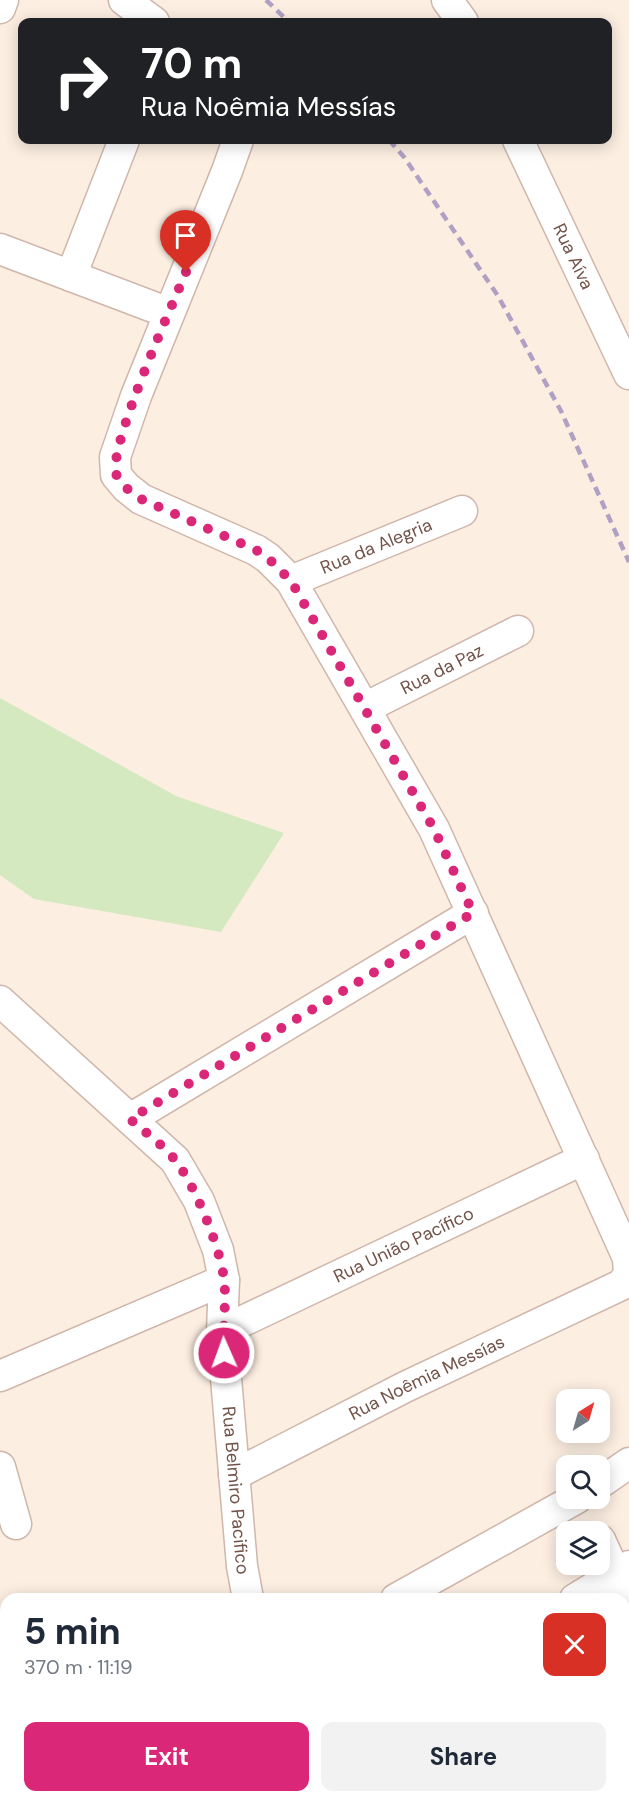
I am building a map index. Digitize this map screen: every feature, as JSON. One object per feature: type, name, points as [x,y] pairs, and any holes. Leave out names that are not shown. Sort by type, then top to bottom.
[{"type":"street","points":[[0,8],[3,0]]},
{"type":"street","points":[[124,0],[149,18]]},
{"type":"street","points":[[71,276],[122,144]]},
{"type":"street","points":[[236,144],[136,396],[115,457],[116,475],[141,499],[256,550],[268,558],[291,581],[434,829],[584,1159]]},
{"type":"street","name":"Rua Aíva","points":[[520,144],[629,374]]},
{"type":"street","points":[[0,249],[170,313]]},
{"type":"street","name":"Rua da Alegria","points":[[291,581],[462,511]]},
{"type":"street","name":"Rua da Paz","points":[[365,708],[518,632]]},
{"type":"street","points":[[130,1119],[473,913]]},
{"type":"street","name":"Rua Belmiro Pacifico","points":[[0,1001],[175,1160],[199,1202],[218,1250],[224,1280],[222,1331],[242,1566],[247,1593]]},
{"type":"street","name":"Rua Noêmia Messías","points":[[234,1475],[405,1387],[621,1285],[629,1275],[628,1258],[584,1159]]},
{"type":"street","name":"Rua União Pacífico","points":[[222,1331],[584,1159]]},
{"type":"street","points":[[0,1376],[224,1280]]},
{"type":"street","points":[[610,1476],[629,1463]]},
{"type":"street","points":[[0,1467],[16,1524]]},
{"type":"street","points":[[407,1593],[558,1509]]},
{"type":"street","points":[[610,1554],[622,1571],[627,1593]]},
{"type":"street","points":[[585,1593],[622,1571]]},
{"type":"green space","points":[[0,698],[176,796],[284,833],[221,932],[34,899],[0,875]]},
{"type":"railway","points":[[266,0],[285,18]]},
{"type":"railway","points":[[393,144],[404,157],[498,296],[561,411],[629,562]]},
{"type":"route","points":[[186,272],[136,396],[115,457],[116,475],[141,499],[256,550],[268,558],[291,581],[434,829],[473,913],[130,1119],[175,1160],[199,1202],[218,1250],[224,1280],[222,1331],[224,1353]]}]
